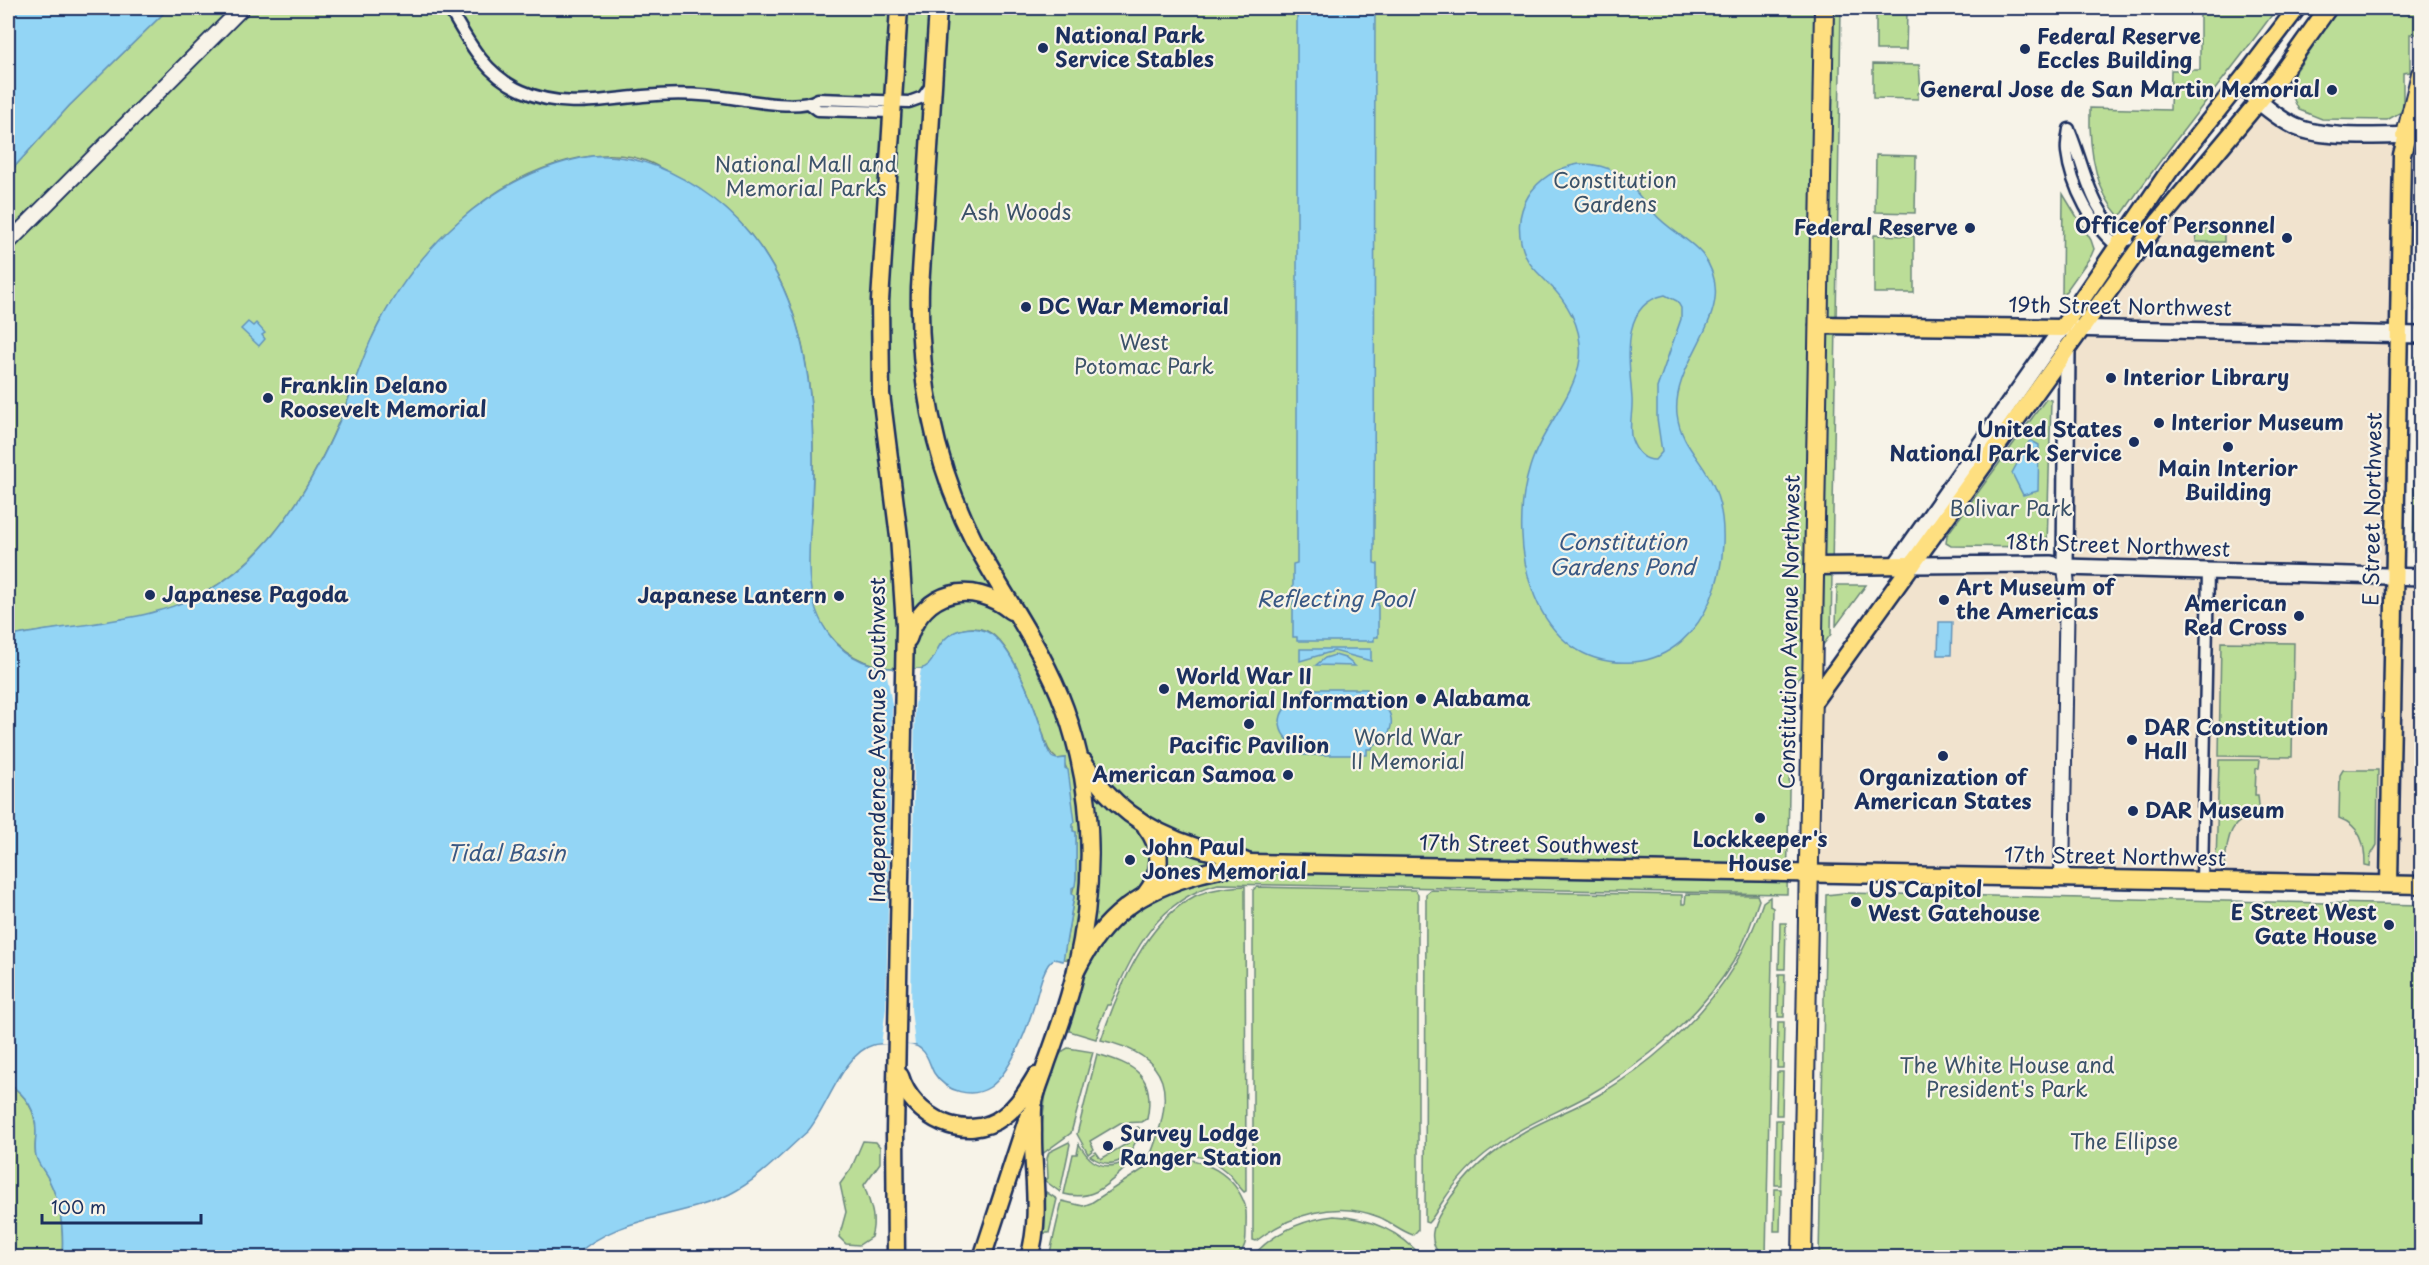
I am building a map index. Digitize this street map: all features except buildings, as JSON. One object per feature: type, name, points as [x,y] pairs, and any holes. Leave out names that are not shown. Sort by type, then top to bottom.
[{"type":"highway","name":"Constitution Avenue Northwest","points":[[1802,1257],[1824,8]]},
{"type":"highway","points":[[2414,135],[2421,74]]},
{"type":"main road","name":"Independence Avenue Southwest","points":[[896,1257],[905,648],[901,562],[883,418],[879,354],[880,301],[899,8]]},
{"type":"main road","points":[[938,8],[920,288],[920,343],[926,399],[940,457],[963,518],[1057,689],[1076,746],[1087,801],[1090,861],[1085,919],[1076,971],[982,1257]]},
{"type":"main road","points":[[1895,566],[2186,148],[2297,8]]},
{"type":"main road","points":[[1811,705],[2137,254],[2190,183],[2259,101],[2328,8]]},
{"type":"main road","points":[[2239,84],[2289,124],[2314,132],[2414,135]]},
{"type":"main road","name":"E Street Northwest","points":[[2389,884],[2402,155],[2414,135]]},
{"type":"main road","name":"19th Street Northwest","points":[[1818,325],[2421,335]]},
{"type":"main road","points":[[2065,567],[2067,350]]},
{"type":"main road","name":"18th Street Northwest","points":[[1814,566],[2026,564],[2421,577]]},
{"type":"main road","points":[[905,648],[919,616],[930,605],[947,596],[963,593],[986,596],[999,602],[1018,618]]},
{"type":"main road","name":"17th Street Southwest","points":[[1076,746],[1106,792],[1143,823],[1180,842],[1249,863]]},
{"type":"main road","points":[[1143,823],[1156,842],[1160,856],[1160,865],[1155,880],[1144,896]]},
{"type":"main road","name":"17th Street Southwest","points":[[1076,971],[1088,947],[1101,929],[1120,912],[1144,896],[1200,874],[1249,863],[1808,873]]},
{"type":"main road","name":"17th Street Northwest","points":[[1808,873],[2421,885]]},
{"type":"main road","points":[[898,1069],[905,1090],[920,1110],[942,1122],[968,1127],[987,1124],[1003,1116],[1023,1096],[1050,1054]]},
{"type":"main road","points":[[1029,1257],[1035,1238],[1037,1218],[1033,1102]]},
{"type":"main road","points":[[887,1257],[895,1213]]},
{"type":"street","points":[[8,243],[242,8]]},
{"type":"street","points":[[449,8],[479,58],[502,81],[547,100],[564,103],[673,94],[717,96],[761,102],[810,104],[818,99],[893,106],[917,100],[928,92],[932,83]]},
{"type":"street","points":[[2120,242],[2098,207],[2085,179],[2069,129],[2067,150],[2080,194],[2101,231],[2137,254]]},
{"type":"street","points":[[2062,878],[2067,585],[2065,567]]},
{"type":"street","points":[[2202,881],[2208,571]]},
{"type":"shaded area","points":[[2259,101],[2290,124],[2407,135],[2393,576],[2421,577],[2421,885],[1808,873],[1811,705],[1912,565],[2065,566],[2067,350]]},
{"type":"green space","name":"West Potomac Park","points":[[169,8],[1841,8],[1831,634],[1791,689],[1787,894],[1218,884],[1197,891],[1179,902],[1163,915],[1150,931],[1128,966],[1110,1005],[1107,1005],[1096,1039],[1069,1031],[1087,960],[1063,959],[1076,878],[1076,832],[1073,831],[1065,758],[1057,759],[1049,750],[1021,676],[1005,648],[987,631],[968,628],[950,635],[941,644],[927,667],[914,670],[889,668],[865,662],[845,650],[828,634],[815,609],[808,580],[813,464],[812,424],[809,384],[802,345],[791,307],[775,271],[754,238],[726,209],[656,165],[628,156],[604,155],[579,158],[528,175],[478,205],[434,246],[398,293],[376,329],[333,434],[306,487],[272,536],[229,577],[204,593],[157,612],[133,618],[8,637],[8,174],[69,106]]},
{"type":"green space","points":[[2200,8],[2277,8],[2119,216],[2103,192],[2094,165],[2090,136],[2090,108],[2170,110],[2171,70],[2200,70]]},
{"type":"green space","points":[[2339,8],[2421,8],[2421,27],[2417,27],[2417,34],[2410,34],[2410,72],[2403,73],[2403,111],[2387,120],[2322,119],[2299,110],[2295,102],[2291,90],[2292,77]]},
{"type":"green space","points":[[1876,11],[1907,12],[1906,50],[1876,50]]},
{"type":"green space","points":[[1873,64],[1919,65],[1921,92],[1918,93],[1918,99],[1873,98]]},
{"type":"green space","points":[[1876,155],[1916,156],[1915,213],[1875,212]]},
{"type":"green space","points":[[2421,157],[2422,315],[2417,311]]},
{"type":"green space","points":[[2063,194],[2091,240],[2094,249],[2062,294]]},
{"type":"green space","points":[[2197,229],[2224,230],[2224,242],[2196,242]]},
{"type":"green space","points":[[1874,235],[1914,236],[1914,293],[1874,293]]},
{"type":"green space","points":[[2421,354],[2422,555],[2416,555],[2413,552],[2416,357]]},
{"type":"green space","name":"Bolivar Park","points":[[2046,399],[2051,400],[2047,547],[1951,546],[1946,543],[1947,535]]},
{"type":"green space","points":[[1837,585],[1866,585],[1836,626]]},
{"type":"green space","points":[[2221,642],[2294,643],[2292,757],[2219,756]]},
{"type":"green space","points":[[2219,760],[2260,760],[2259,768],[2256,769],[2255,795],[2258,795],[2260,815],[2236,824],[2229,837],[2225,863],[2216,863]]},
{"type":"green space","points":[[2343,770],[2378,770],[2377,845],[2371,855],[2370,866],[2365,865],[2363,843],[2357,831],[2339,818],[2340,775]]},
{"type":"green space","points":[[1245,886],[1246,1191],[1244,1192],[1228,1173],[1201,1157],[1181,1154],[1151,1159],[1163,1114],[1162,1081],[1155,1068],[1143,1056],[1125,1047],[1101,1040],[1125,979],[1148,939],[1162,922],[1178,907],[1195,896],[1219,889]]},
{"type":"green space","points":[[1256,887],[1415,890],[1418,894],[1418,1230],[1413,1235],[1379,1217],[1363,1212],[1330,1210],[1299,1217],[1284,1223],[1256,1241],[1253,1240],[1253,890]]},
{"type":"green space","points":[[1431,890],[1682,895],[1682,904],[1685,904],[1686,894],[1757,895],[1759,900],[1746,938],[1735,959],[1721,980],[1689,1018],[1651,1053],[1610,1082],[1577,1102],[1516,1133],[1486,1153],[1472,1165],[1448,1193],[1428,1223],[1425,1222],[1426,894]]},
{"type":"green space","name":"The White House and President's Park","points":[[1844,893],[2421,905],[2421,1257],[1819,1257],[1826,895]]},
{"type":"green space","points":[[1770,897],[1770,906],[1773,908],[1766,1257],[1442,1257],[1434,1245],[1434,1227],[1451,1197],[1470,1174],[1516,1136],[1602,1093],[1636,1070],[1668,1044],[1699,1013],[1726,979],[1747,943],[1763,902]]},
{"type":"green space","points":[[1780,923],[1786,923],[1785,969],[1779,969]]},
{"type":"green space","points":[[1779,974],[1785,974],[1784,1017],[1778,1017]]},
{"type":"green space","points":[[1778,1022],[1784,1022],[1783,1068],[1777,1068]]},
{"type":"green space","points":[[1068,1048],[1093,1052],[1071,1133],[1042,1154],[1043,1113],[1049,1079],[1060,1054]]},
{"type":"green space","points":[[1097,1054],[1122,1063],[1140,1074],[1148,1092],[1149,1104],[1147,1119],[1142,1122],[1120,1123],[1090,1141],[1094,1149],[1088,1154],[1077,1134]]},
{"type":"green space","points":[[1777,1072],[1783,1072],[1782,1115],[1776,1115]]},
{"type":"green space","points":[[8,1083],[25,1098],[32,1110],[36,1124],[37,1159],[49,1180],[59,1208],[63,1237],[62,1257],[8,1257]]},
{"type":"green space","points":[[1776,1120],[1782,1120],[1781,1185],[1775,1185]]},
{"type":"green space","points":[[1138,1127],[1141,1130],[1133,1147],[1122,1159],[1108,1163],[1090,1156],[1096,1152],[1101,1159],[1128,1143],[1124,1136]]},
{"type":"green space","points":[[863,1141],[876,1142],[880,1147],[880,1163],[864,1185],[872,1211],[873,1230],[871,1237],[859,1245],[846,1244],[839,1237],[846,1212],[840,1184],[851,1169]]},
{"type":"green space","points":[[1069,1142],[1060,1192],[1044,1180],[1048,1178],[1047,1158],[1049,1152]]},
{"type":"green space","points":[[1079,1144],[1085,1154],[1098,1164],[1109,1166],[1131,1163],[1108,1184],[1093,1193],[1075,1196],[1064,1194],[1073,1154],[1077,1154]]},
{"type":"green space","points":[[1172,1158],[1195,1161],[1216,1170],[1234,1185],[1240,1194],[1246,1211],[1246,1238],[1244,1248],[1236,1257],[1049,1257],[1062,1201],[1083,1206],[1091,1203],[1148,1166]]},
{"type":"green space","points":[[1775,1189],[1781,1189],[1780,1231],[1774,1231]]},
{"type":"green space","points":[[1046,1192],[1057,1199],[1049,1233],[1043,1233]]},
{"type":"green space","points":[[1334,1216],[1359,1219],[1382,1227],[1403,1239],[1422,1257],[1252,1257],[1269,1241],[1299,1224]]},
{"type":"water","points":[[8,8],[169,8],[69,106],[8,174]]},
{"type":"water","name":"Reflecting Pool","points":[[1297,8],[1375,8],[1374,563],[1378,564],[1378,637],[1374,637],[1374,641],[1297,641],[1297,637],[1293,637],[1293,564],[1297,563]]},
{"type":"water","name":"Tidal Basin","points":[[592,156],[625,158],[657,166],[686,180],[714,199],[745,228],[769,261],[787,297],[800,336],[808,377],[812,418],[813,460],[809,554],[811,589],[821,622],[831,637],[846,652],[864,662],[895,669],[917,669],[926,667],[930,663],[940,645],[952,634],[967,628],[975,628],[997,639],[1011,657],[1028,693],[1048,751],[1054,758],[1065,758],[1065,768],[1068,770],[1075,822],[1073,831],[1076,832],[1076,878],[1075,886],[1072,888],[1074,896],[1063,961],[1054,959],[1046,968],[1016,1053],[1004,1073],[990,1087],[975,1093],[960,1092],[939,1080],[926,1055],[917,1047],[909,1044],[873,1045],[862,1050],[844,1070],[808,1131],[751,1181],[730,1194],[710,1202],[628,1225],[609,1233],[591,1243],[574,1257],[62,1257],[59,1208],[49,1180],[37,1159],[36,1124],[32,1110],[25,1098],[8,1083],[8,637],[148,614],[175,606],[201,595],[245,564],[281,525],[311,480],[335,432],[371,340],[388,307],[433,246],[460,220],[489,198],[521,179],[556,165]]},
{"type":"water","name":"Constitution Gardens Pond","points":[[1579,164],[1594,165],[1615,172],[1631,185],[1660,219],[1697,248],[1713,275],[1715,295],[1711,314],[1684,373],[1678,393],[1677,414],[1679,426],[1688,446],[1712,481],[1716,492],[1722,517],[1723,544],[1719,571],[1711,598],[1698,622],[1681,642],[1659,656],[1633,662],[1599,659],[1571,646],[1550,624],[1535,596],[1525,564],[1522,531],[1523,498],[1530,467],[1535,453],[1572,386],[1580,359],[1580,347],[1576,326],[1567,306],[1532,267],[1526,257],[1521,240],[1520,224],[1522,210],[1528,196],[1549,175]],"holes":[[[1665,295],[1677,301],[1681,308],[1681,319],[1657,388],[1657,418],[1662,452],[1655,460],[1651,460],[1638,451],[1631,435],[1630,338],[1633,323],[1640,310],[1650,301]]]},
{"type":"water","points":[[248,322],[253,326],[256,323],[265,333],[262,335],[265,339],[259,346],[241,329]]},
{"type":"water","points":[[2030,440],[2039,445],[2038,491],[2023,495],[2012,473]]},
{"type":"water","points":[[1939,622],[1952,622],[1951,655],[1938,655]]},
{"type":"water","points":[[1300,649],[1371,649],[1371,661],[1334,651],[1300,661]]},
{"type":"water","points":[[1335,655],[1345,658],[1355,666],[1316,665],[1325,658]]},
{"type":"water","points":[[1304,689],[1367,689],[1368,696],[1373,696],[1373,700],[1387,709],[1390,715],[1390,730],[1387,736],[1373,745],[1372,749],[1367,749],[1367,755],[1303,755],[1303,749],[1298,749],[1298,745],[1284,736],[1280,722],[1284,709],[1298,700],[1298,696],[1303,696]]},
{"type":"pier","points":[[886,669],[921,669],[915,705],[911,1009],[915,1045],[881,1044],[886,1008],[892,705]]},
{"type":"place","name":"National Park Service Stables","points":[[1043,48]]},
{"type":"place","name":"Federal Reserve Eccles Building","points":[[2025,49]]},
{"type":"place","name":"General Jose de San Martin Memorial","points":[[2332,90]]},
{"type":"place","name":"Federal Reserve","points":[[1970,228]]},
{"type":"place","name":"Office of Personnel Management","points":[[2287,238]]},
{"type":"place","name":"DC War Memorial","points":[[1026,307]]},
{"type":"place","name":"Interior Library","points":[[2111,378]]},
{"type":"place","name":"Franklin Delano Roosevelt Memorial","points":[[268,398]]},
{"type":"place","name":"Interior Museum","points":[[2159,423]]},
{"type":"place","name":"United States National Park Service","points":[[2134,442]]},
{"type":"place","name":"Main Interior Building","points":[[2228,447]]},
{"type":"place","name":"Japanese Pagoda","points":[[150,595]]},
{"type":"place","name":"Japanese Lantern","points":[[839,596]]},
{"type":"place","name":"Art Museum of the Americas","points":[[1944,600]]},
{"type":"place","name":"American Red Cross","points":[[2299,616]]},
{"type":"place","name":"World War II Memorial Information","points":[[1164,689]]},
{"type":"place","name":"Alabama","points":[[1421,699]]},
{"type":"place","name":"Pacific Pavilion","points":[[1249,724]]},
{"type":"place","name":"DAR Constitution Hall","points":[[2132,740]]},
{"type":"place","name":"Organization of American States","points":[[1943,756]]},
{"type":"place","name":"American Samoa","points":[[1288,775]]},
{"type":"place","name":"DAR Museum","points":[[2133,811]]},
{"type":"place","name":"Lockkeeper's House","points":[[1760,818]]},
{"type":"place","name":"John Paul Jones Memorial","points":[[1130,860]]},
{"type":"place","name":"US Capitol West Gatehouse","points":[[1856,902]]},
{"type":"place","name":"E Street West Gate House","points":[[2389,925]]},
{"type":"place","name":"Survey Lodge Ranger Station","points":[[1108,1146]]},
{"type":"park label","name":"National Mall and Memorial Parks","points":[[806,177]]},
{"type":"park label","name":"Constitution Gardens","points":[[1615,193]]},
{"type":"park label","name":"Ash Woods","points":[[1016,213]]},
{"type":"park label","name":"World War II Memorial","points":[[1408,750]]},
{"type":"park label","name":"The Ellipse","points":[[2124,1142]]}]
